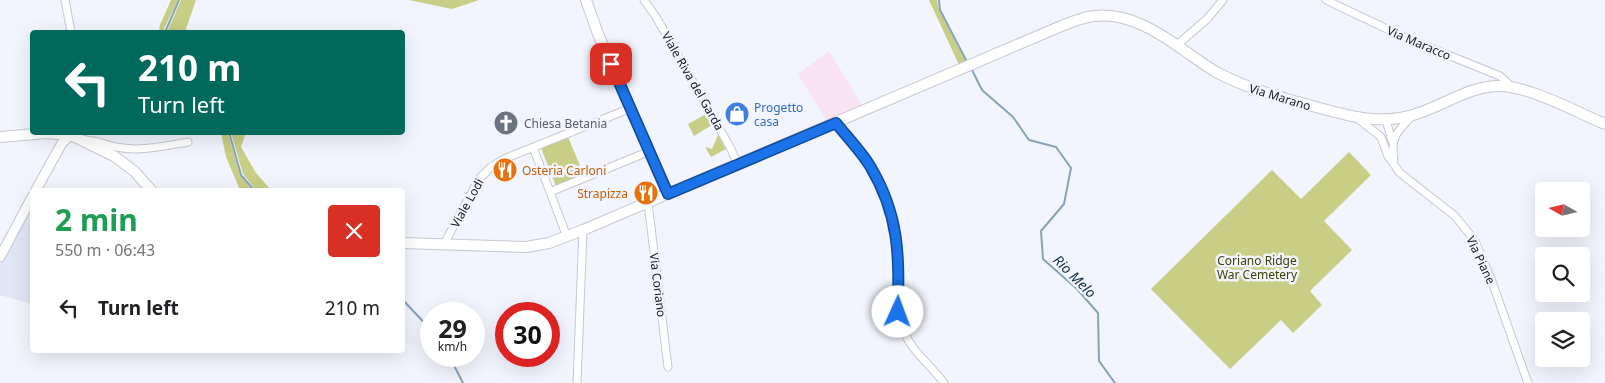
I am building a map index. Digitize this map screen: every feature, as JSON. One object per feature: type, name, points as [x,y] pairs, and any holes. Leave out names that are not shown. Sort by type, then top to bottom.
[{"type":"main road","points":[[586,0],[598,34],[668,194]]},
{"type":"main road","name":"Via Marano","points":[[405,243],[526,247],[550,242],[648,203],[1080,19],[1096,16],[1110,16],[1136,22],[1155,31],[1215,71],[1247,87],[1357,118],[1386,120],[1413,115],[1477,88],[1511,86],[1540,96],[1605,124]]},
{"type":"main road","points":[[0,137],[30,134]]},
{"type":"main road","points":[[75,136],[114,156],[134,171],[149,188]]},
{"type":"street","points":[[65,0],[71,30]]},
{"type":"street","name":"Viale Riva del Garda","points":[[644,0],[656,17],[688,73],[730,147],[738,165]]},
{"type":"street","points":[[1177,45],[1207,20],[1223,0]]},
{"type":"street","name":"Via Maracco","points":[[1326,0],[1406,38],[1500,76],[1511,86]]},
{"type":"street","name":"Viale Lodi","points":[[444,244],[484,172],[504,158],[631,108]]},
{"type":"street","points":[[1392,141],[1397,132],[1413,115]]},
{"type":"street","name":"Via Piane","points":[[1357,118],[1370,127],[1383,141],[1388,156],[1400,173],[1455,216],[1475,242],[1491,279],[1528,383]]},
{"type":"street","points":[[1386,120],[1392,141],[1394,166]]},
{"type":"street","points":[[1383,141],[1386,120]]},
{"type":"street","points":[[836,123],[870,165],[889,204],[896,233],[899,274],[898,312],[901,325],[911,346],[944,383]]},
{"type":"street","points":[[37,188],[62,143],[75,136],[116,147],[128,148],[151,148],[188,142]]},
{"type":"street","points":[[533,147],[567,236]]},
{"type":"street","points":[[550,192],[650,151]]},
{"type":"street","points":[[0,257],[30,201]]},
{"type":"street","name":"Via Coriano","points":[[648,203],[668,367]]},
{"type":"street","points":[[577,383],[583,230]]},
{"type":"shaded area","points":[[829,51],[863,107],[828,123],[798,74]]},
{"type":"shaded area","points":[[30,210],[30,303],[0,295],[0,265]]},
{"type":"green space","points":[[171,0],[178,0],[164,30],[159,30]]},
{"type":"green space","points":[[181,0],[196,0],[186,30],[168,30]]},
{"type":"green space","points":[[409,0],[479,0],[452,9]]},
{"type":"green space","points":[[929,0],[937,0],[939,10],[967,64],[960,67]]},
{"type":"green space","points":[[706,114],[712,125],[694,136],[688,124]]},
{"type":"green space","points":[[221,135],[229,135],[240,175],[250,188],[239,188],[226,157]]},
{"type":"green space","points":[[232,135],[245,135],[241,147],[256,173],[269,188],[254,188],[243,174]]},
{"type":"green space","points":[[718,135],[726,149],[711,157],[705,147],[712,149]]},
{"type":"green space","points":[[568,137],[584,175],[556,186],[541,148]]},
{"type":"green space","name":"Coriano Ridge War Cemetery","points":[[1349,152],[1371,175],[1324,221],[1352,250],[1310,291],[1322,305],[1293,333],[1281,320],[1230,369],[1151,289],[1272,170],[1301,199]]},
{"type":"waterway","points":[[166,30],[179,0]]},
{"type":"waterway","name":"Rio Melo","points":[[939,0],[940,10],[967,62]]},
{"type":"waterway","name":"Rio Melo","points":[[971,68],[982,90],[1013,117],[1029,140],[1056,147],[1071,168],[1064,204],[1041,231],[1043,259],[1077,289],[1098,313],[1099,361],[1115,383]]},
{"type":"waterway","points":[[230,135],[241,175],[252,188]]},
{"type":"waterway","points":[[405,302],[420,318]]},
{"type":"waterway","points":[[455,367],[463,383]]},
{"type":"place","name":"Progetto casa","points":[[737,114]]},
{"type":"place","name":"Chiesa Betania","points":[[506,123]]},
{"type":"place","name":"Osteria Carloni","points":[[505,170]]},
{"type":"place","name":"Strapizza","points":[[646,193]]},
{"type":"route","points":[[611,64],[668,194],[836,123],[870,165],[889,204],[896,233],[899,274],[898,312]]}]
